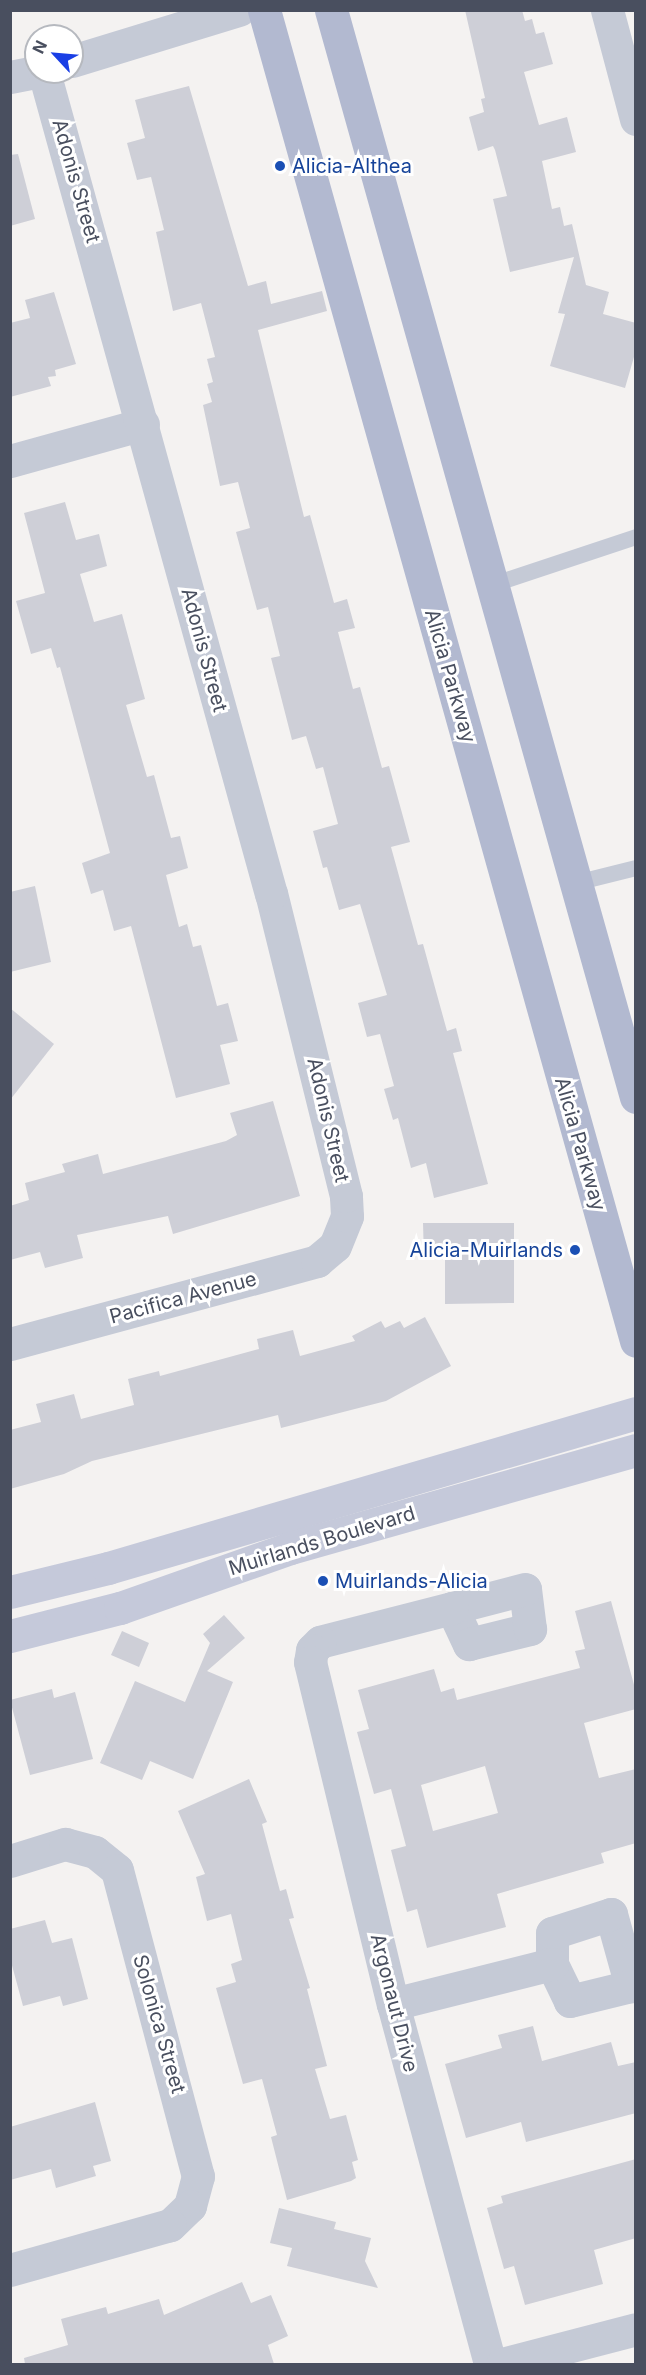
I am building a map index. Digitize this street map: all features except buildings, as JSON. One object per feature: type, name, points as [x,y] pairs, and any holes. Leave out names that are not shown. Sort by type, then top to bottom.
[{"type":"main road","name":"Alicia Parkway","points":[[264,10],[636,1341]]},
{"type":"main road","points":[[331,10],[636,1097]]},
{"type":"main road","name":"Muirlands Boulevard","points":[[10,1592],[108,1568],[636,1413]]},
{"type":"main road","name":"Muirlands Boulevard","points":[[10,1636],[120,1608],[290,1548],[636,1449]]},
{"type":"street","points":[[84,57],[239,10]]},
{"type":"street","points":[[607,10],[636,119]]},
{"type":"street","name":"Adonis Street","points":[[47,84],[314,1061],[346,1196],[342,1231]]},
{"type":"street","points":[[10,461],[142,424]]},
{"type":"street","name":"Pacifica Avenue","points":[[10,1344],[298,1267],[326,1254],[342,1231]]},
{"type":"street","name":"Argonaut Drive","points":[[452,1608],[320,1642],[312,1650],[310,1662],[393,2004],[490,2364]]},
{"type":"street","name":"Solonica Street","points":[[10,1861],[65,1844],[95,1852],[117,1870],[177,2084],[198,2176],[190,2206],[170,2225],[10,2270]]},
{"type":"street","points":[[393,2004],[552,1964]]},
{"type":"street","points":[[502,2364],[636,2329]]},
{"type":"lane","points":[[492,585],[636,537]]},
{"type":"lane","points":[[576,883],[636,868]]},
{"type":"place","name":"Alicia-Althea","points":[[280,166]]},
{"type":"place","name":"Alicia-Muirlands","points":[[575,1250]]},
{"type":"place","name":"Muirlands-Alicia","points":[[323,1581]]}]
